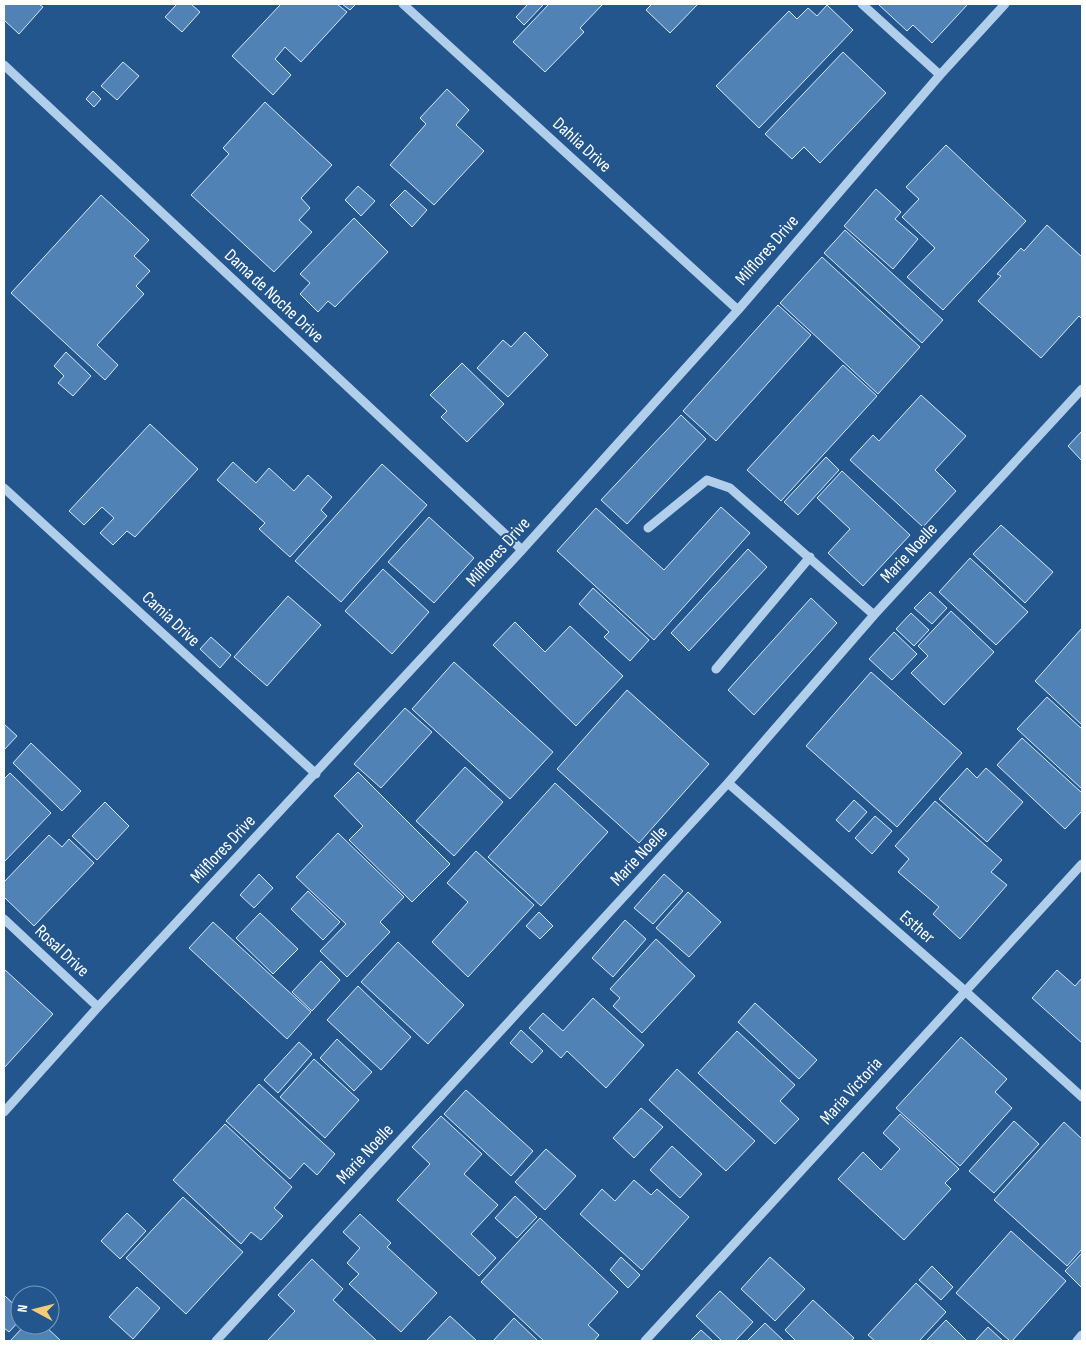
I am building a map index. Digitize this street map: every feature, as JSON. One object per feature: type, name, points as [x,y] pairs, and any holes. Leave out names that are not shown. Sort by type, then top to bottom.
[{"type":"street","name":"Dahlia Drive","points":[[403,4],[738,310]]},
{"type":"street","points":[[862,4],[940,75]]},
{"type":"street","name":"Milflores Drive","points":[[4,1112],[98,1007],[522,550],[738,310],[940,75],[1005,4]]},
{"type":"street","name":"Dama de Noche Drive","points":[[4,65],[522,550]]},
{"type":"street","name":"Marie Noelle","points":[[216,1341],[728,783],[874,615],[1082,389]]},
{"type":"street","points":[[648,528],[707,480],[730,488],[874,615]]},
{"type":"street","name":"Camia Drive","points":[[4,488],[316,774]]},
{"type":"street","points":[[716,669],[810,557]]},
{"type":"street","name":"Esther","points":[[728,783],[965,991],[1082,1097]]},
{"type":"street","name":"Maria Victoria","points":[[645,1341],[1082,864]]},
{"type":"street","name":"Rosal Drive","points":[[4,919],[98,1007]]},
{"type":"street","points":[[1077,1341],[1082,1335]]},
{"type":"building","points":[[4,4],[39,4],[43,7],[19,34],[4,20]]},
{"type":"building","points":[[177,4],[191,4],[200,12],[182,32],[165,17]]},
{"type":"building","points":[[281,4],[337,4],[347,12],[301,62],[285,47],[275,59],[291,75],[273,95],[232,56]]},
{"type":"building","points":[[342,4],[356,4],[350,10]]},
{"type":"building","points":[[528,4],[543,5],[524,25],[516,17]]},
{"type":"building","points":[[549,4],[603,4],[580,28],[584,32],[545,72],[513,42]]},
{"type":"building","points":[[652,4],[698,4],[670,33],[646,10]]},
{"type":"building","points":[[878,4],[968,4],[932,43],[913,25],[907,31]]},
{"type":"building","points":[[827,5],[853,30],[759,128],[716,86],[789,11],[797,19],[808,8],[817,16]]},
{"type":"building","points":[[843,52],[886,93],[820,163],[804,147],[792,159],[765,134]]},
{"type":"building","points":[[123,62],[139,76],[117,100],[101,86]]},
{"type":"building","points":[[447,89],[469,110],[456,125],[484,151],[434,205],[390,165],[426,124],[420,118]]},
{"type":"building","points":[[93,91],[101,99],[94,107],[86,99]]},
{"type":"building","points":[[265,102],[332,165],[301,198],[310,208],[299,220],[312,232],[274,272],[191,195],[229,154],[223,148]]},
{"type":"building","points":[[946,145],[1026,221],[943,310],[907,277],[935,248],[902,217],[919,199],[906,187]]},
{"type":"building","points":[[358,186],[375,201],[361,216],[345,200]]},
{"type":"building","points":[[876,189],[901,212],[895,219],[918,239],[893,269],[844,226]]},
{"type":"building","points":[[405,190],[427,210],[412,227],[390,205]]},
{"type":"building","points":[[101,195],[149,240],[134,256],[150,271],[136,286],[144,294],[97,345],[118,365],[105,380],[11,293]]},
{"type":"building","points":[[354,218],[388,252],[335,307],[328,301],[318,312],[300,294],[310,283],[300,274]]},
{"type":"building","points":[[1047,225],[1082,257],[1082,319],[1079,316],[1041,358],[978,301],[1001,276],[997,274],[1021,248],[1024,251]]},
{"type":"building","points":[[845,230],[943,320],[922,343],[824,253]]},
{"type":"building","points":[[822,257],[920,347],[878,394],[780,303]]},
{"type":"building","points":[[778,305],[811,335],[716,441],[683,411]]},
{"type":"building","points":[[525,332],[548,355],[508,397],[477,368],[503,340],[511,347]]},
{"type":"building","points":[[66,352],[91,376],[73,396],[58,383],[64,376],[54,366]]},
{"type":"building","points":[[462,363],[504,404],[467,442],[441,417],[447,411],[430,395]]},
{"type":"building","points":[[843,365],[877,396],[781,501],[747,470]]},
{"type":"building","points":[[921,395],[966,436],[935,470],[956,491],[923,527],[850,460],[873,435],[879,441]]},
{"type":"building","points":[[681,415],[706,439],[627,524],[601,500]]},
{"type":"building","points":[[150,424],[198,469],[135,537],[127,531],[113,545],[100,533],[114,518],[102,507],[84,525],[69,511]]},
{"type":"building","points":[[1082,431],[1082,461],[1068,446]]},
{"type":"building","points":[[826,457],[839,470],[798,515],[784,502]]},
{"type":"building","points":[[233,462],[256,483],[269,468],[294,491],[308,475],[332,497],[321,510],[327,516],[290,557],[259,529],[265,523],[217,480]]},
{"type":"building","points":[[382,464],[427,505],[341,602],[295,561]]},
{"type":"building","points":[[842,471],[910,535],[863,586],[828,553],[850,529],[817,498]]},
{"type":"building","points":[[721,507],[750,533],[654,640],[557,551],[596,508],[664,570]]},
{"type":"building","points":[[429,517],[474,558],[434,603],[388,562]]},
{"type":"building","points":[[1001,525],[1053,572],[1025,603],[973,554]]},
{"type":"building","points":[[748,549],[767,567],[689,651],[671,633]]},
{"type":"building","points":[[970,558],[1028,612],[996,645],[939,592]]},
{"type":"building","points":[[383,569],[429,612],[392,654],[345,611]]},
{"type":"building","points":[[593,588],[649,640],[630,661],[604,637],[609,632],[579,604]]},
{"type":"building","points":[[930,592],[947,608],[932,624],[914,608]]},
{"type":"building","points":[[288,596],[321,625],[267,686],[234,657]]},
{"type":"building","points":[[811,598],[837,623],[754,715],[728,690]]},
{"type":"building","points":[[951,611],[994,652],[944,705],[911,673],[928,656],[918,646]]},
{"type":"building","points":[[911,613],[929,630],[914,646],[896,629]]},
{"type":"building","points":[[515,622],[545,652],[570,626],[623,676],[576,726],[493,645]]},
{"type":"building","points":[[1082,628],[1082,725],[1035,681]]},
{"type":"building","points":[[894,632],[917,654],[892,680],[869,659]]},
{"type":"building","points":[[211,637],[231,655],[220,668],[200,649]]},
{"type":"building","points":[[454,662],[553,752],[510,799],[412,709]]},
{"type":"building","points":[[871,672],[962,753],[897,827],[806,746]]},
{"type":"building","points":[[627,690],[709,764],[639,843],[557,769]]},
{"type":"building","points":[[1047,697],[1082,729],[1082,789],[1017,729]]},
{"type":"building","points":[[405,708],[432,732],[381,788],[354,764]]},
{"type":"building","points":[[4,724],[17,736],[4,750]]},
{"type":"building","points":[[1022,738],[1082,793],[1082,811],[1065,829],[997,765]]},
{"type":"building","points":[[31,743],[81,791],[62,811],[13,763]]},
{"type":"building","points":[[465,767],[503,802],[454,856],[416,821]]},
{"type":"building","points":[[967,768],[977,778],[986,768],[1023,802],[987,842],[939,799]]},
{"type":"building","points":[[358,772],[450,864],[412,902],[349,840],[363,826],[334,796]]},
{"type":"building","points":[[10,773],[51,813],[4,862],[4,779]]},
{"type":"building","points":[[555,783],[608,832],[541,906],[488,857]]},
{"type":"building","points":[[854,800],[867,812],[849,832],[836,820]]},
{"type":"building","points":[[935,801],[1002,860],[991,872],[1007,885],[960,939],[933,914],[939,907],[898,872],[909,859],[895,846]]},
{"type":"building","points":[[105,802],[129,826],[97,860],[72,836]]},
{"type":"building","points":[[875,816],[892,831],[872,854],[855,838]]},
{"type":"building","points":[[338,833],[404,897],[380,922],[390,932],[347,977],[320,951],[346,924],[296,877]]},
{"type":"building","points":[[49,835],[62,847],[69,839],[94,863],[34,926],[4,897],[4,882]]},
{"type":"building","points":[[476,851],[534,905],[468,977],[432,942],[468,902],[447,883]]},
{"type":"building","points":[[259,874],[273,888],[254,908],[240,895]]},
{"type":"building","points":[[664,874],[683,891],[653,924],[634,908]]},
{"type":"building","points":[[308,891],[340,922],[323,940],[291,909]]},
{"type":"building","points":[[688,892],[721,922],[689,957],[656,928]]},
{"type":"building","points":[[539,912],[553,926],[540,939],[526,926]]},
{"type":"building","points":[[260,913],[298,949],[273,974],[236,938]]},
{"type":"building","points":[[625,920],[646,939],[613,977],[592,958]]},
{"type":"building","points":[[213,922],[311,1012],[287,1039],[189,948]]},
{"type":"building","points":[[656,939],[695,976],[642,1033],[613,1006],[620,998],[610,989]]},
{"type":"building","points":[[398,942],[464,1005],[428,1044],[361,982]]},
{"type":"building","points":[[321,961],[340,980],[312,1011],[292,992]]},
{"type":"building","points":[[4,969],[53,1014],[4,1068]]},
{"type":"building","points":[[1057,970],[1075,986],[1082,978],[1082,1043],[1032,998]]},
{"type":"building","points":[[358,986],[411,1037],[381,1070],[327,1020]]},
{"type":"building","points":[[593,998],[644,1045],[606,1088],[567,1051],[561,1058],[529,1028],[543,1013],[563,1031]]},
{"type":"building","points":[[755,1003],[817,1060],[799,1079],[738,1022]]},
{"type":"building","points":[[521,1030],[543,1051],[532,1063],[510,1043]]},
{"type":"building","points":[[737,1031],[795,1085],[780,1101],[799,1119],[775,1144],[698,1073]]},
{"type":"building","points":[[961,1037],[1007,1079],[995,1092],[1012,1108],[960,1166],[896,1108]]},
{"type":"building","points":[[337,1039],[372,1072],[354,1091],[320,1058]]},
{"type":"building","points":[[299,1042],[312,1054],[278,1093],[264,1080]]},
{"type":"building","points":[[314,1059],[359,1100],[325,1138],[280,1097]]},
{"type":"building","points":[[677,1069],[755,1141],[726,1171],[649,1100]]},
{"type":"building","points":[[259,1084],[335,1154],[317,1175],[304,1163],[290,1179],[226,1121]]},
{"type":"building","points":[[466,1090],[533,1151],[511,1176],[444,1114]]},
{"type":"building","points":[[641,1108],[663,1127],[634,1158],[613,1138]]},
{"type":"building","points":[[900,1114],[959,1169],[945,1183],[951,1189],[904,1240],[838,1179],[863,1152],[881,1170],[900,1149],[883,1133]]},
{"type":"building","points":[[441,1116],[482,1154],[464,1174],[498,1205],[471,1234],[496,1258],[479,1276],[397,1200],[430,1164],[412,1147]]},
{"type":"building","points":[[1014,1121],[1039,1144],[994,1193],[969,1171]]},
{"type":"building","points":[[1064,1122],[1082,1139],[1082,1249],[1067,1266],[994,1200]]},
{"type":"building","points":[[225,1124],[292,1187],[274,1208],[283,1216],[261,1240],[251,1232],[241,1244],[173,1180]]},
{"type":"building","points":[[672,1146],[702,1174],[680,1198],[650,1170]]},
{"type":"building","points":[[546,1149],[576,1176],[545,1210],[515,1182]]},
{"type":"building","points":[[634,1180],[651,1195],[657,1189],[689,1217],[642,1270],[580,1214],[602,1189],[615,1201]]},
{"type":"building","points":[[515,1196],[537,1217],[517,1238],[495,1218]]},
{"type":"building","points":[[183,1197],[243,1252],[186,1314],[126,1258]]},
{"type":"building","points":[[127,1213],[146,1231],[120,1259],[101,1241]]},
{"type":"building","points":[[360,1214],[391,1243],[387,1247],[437,1293],[401,1332],[349,1284],[359,1274],[347,1263],[360,1248],[343,1232]]},
{"type":"building","points":[[540,1218],[618,1292],[588,1325],[599,1335],[594,1341],[544,1341],[481,1282]]},
{"type":"building","points":[[1011,1231],[1066,1281],[1010,1341],[956,1293]]},
{"type":"building","points":[[1082,1253],[1082,1288],[1065,1271]]},
{"type":"building","points":[[621,1257],[640,1275],[628,1288],[610,1270]]},
{"type":"building","points":[[770,1257],[805,1289],[775,1321],[741,1289]]},
{"type":"building","points":[[312,1259],[343,1289],[333,1300],[377,1341],[268,1340],[295,1311],[278,1295]]},
{"type":"building","points":[[932,1266],[953,1287],[941,1300],[919,1280]]},
{"type":"building","points":[[916,1283],[946,1312],[919,1341],[875,1341],[868,1335]]},
{"type":"building","points":[[137,1287],[160,1308],[133,1339],[109,1317]]},
{"type":"building","points":[[720,1291],[753,1322],[735,1341],[722,1341],[696,1316]]},
{"type":"building","points":[[4,1295],[10,1301],[10,1331],[4,1328]]},
{"type":"building","points":[[813,1300],[854,1338],[851,1341],[796,1341],[785,1330]]},
{"type":"building","points":[[450,1316],[477,1341],[426,1341]]},
{"type":"building","points":[[514,1318],[538,1341],[493,1341]]},
{"type":"building","points":[[946,1320],[966,1340],[926,1341]]},
{"type":"building","points":[[765,1323],[784,1341],[747,1341]]},
{"type":"building","points":[[988,1327],[1003,1341],[975,1341]]},
{"type":"building","points":[[701,1330],[713,1341],[690,1341]]},
{"type":"building","points":[[16,1335],[55,1335],[61,1341],[10,1341]]}]
